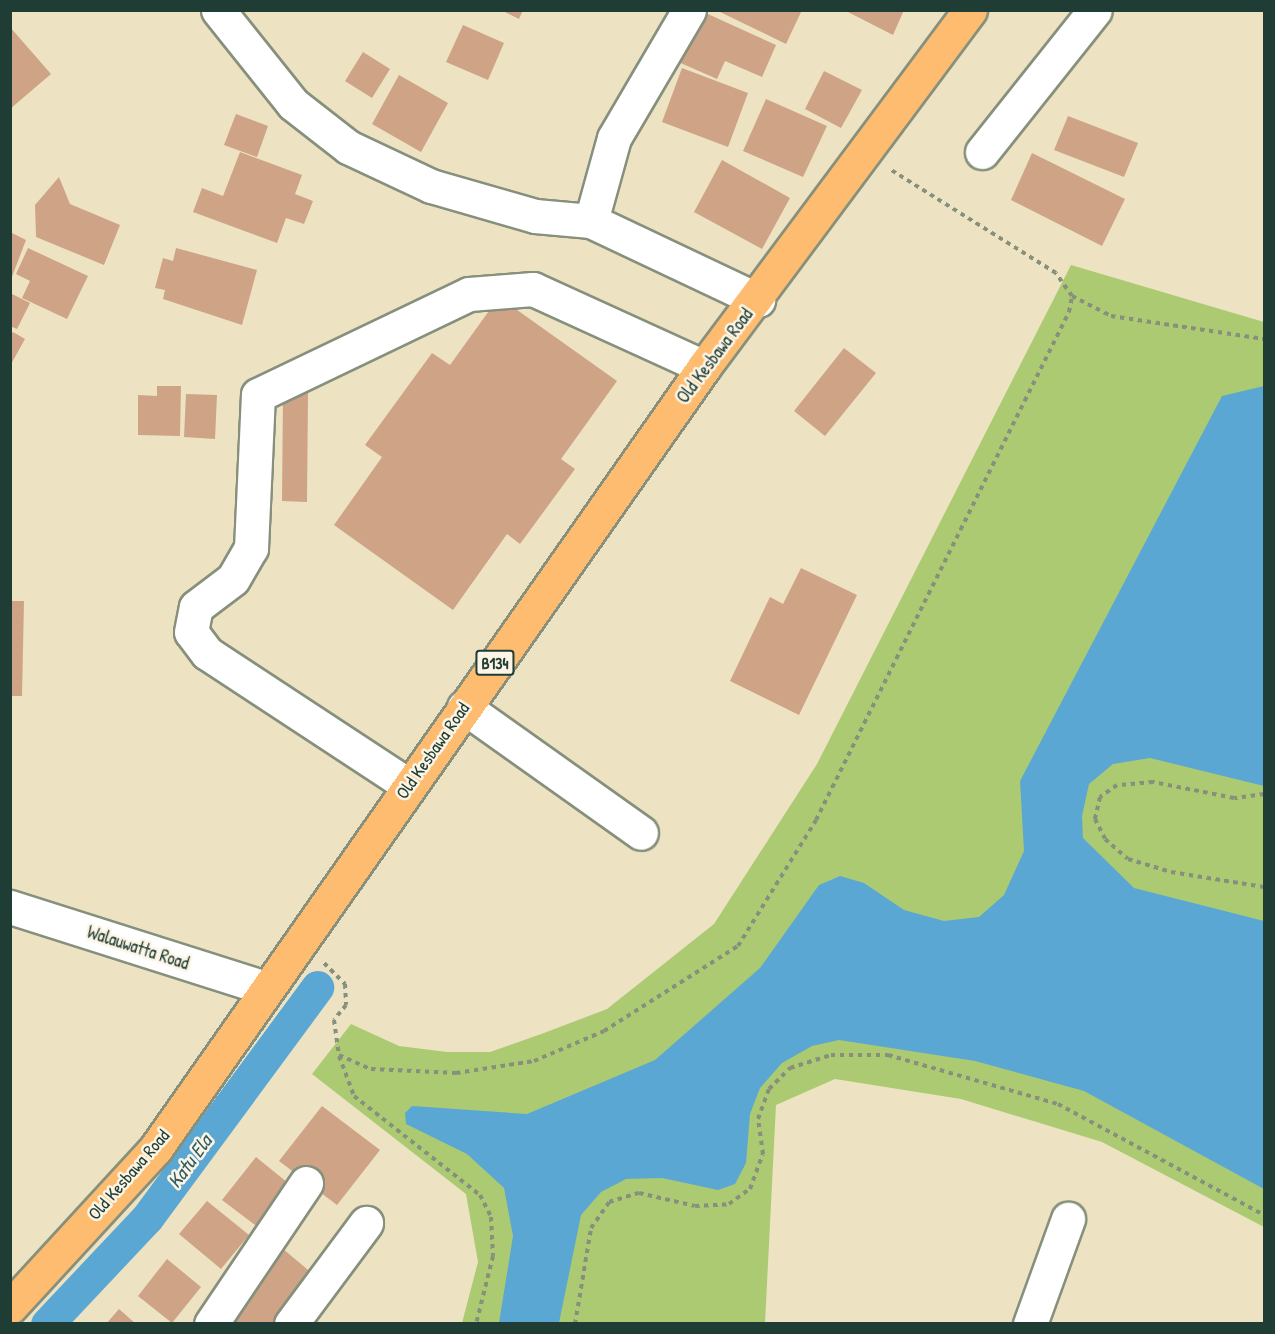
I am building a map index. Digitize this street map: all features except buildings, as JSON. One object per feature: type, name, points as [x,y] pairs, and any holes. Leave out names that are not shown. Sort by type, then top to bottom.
[{"type":"main road","name":"Old Kesbawa Road","points":[[10,1307],[156,1148],[265,988],[704,367],[758,300],[970,10]]},
{"type":"street","points":[[218,10],[293,105],[348,147],[431,186],[535,216],[591,221],[758,300]]},
{"type":"street","points":[[591,221],[614,138],[689,10]]},
{"type":"street","points":[[982,152],[1095,10]]},
{"type":"street","points":[[408,785],[207,653],[191,632],[196,607],[233,579],[251,548],[258,395],[468,294],[533,289],[704,367]]},
{"type":"street","points":[[464,706],[641,833]]},
{"type":"street","name":"Walauwatta Road","points":[[10,907],[265,988]]},
{"type":"street","points":[[211,1323],[306,1183]]},
{"type":"street","points":[[1030,1323],[1068,1219]]},
{"type":"street","points":[[291,1323],[366,1223]]},
{"type":"path","points":[[865,156],[1056,273],[1072,296],[1111,316],[1264,339]]},
{"type":"path","points":[[339,1055],[371,1069],[456,1073],[534,1061],[604,1031],[738,946],[816,820],[1069,312],[1072,296]]},
{"type":"path","points":[[1264,794],[1234,798],[1153,782],[1117,785],[1100,797],[1095,819],[1105,839],[1128,859],[1171,872],[1264,887]]},
{"type":"path","points":[[298,942],[345,984],[346,1005],[334,1020],[339,1055],[354,1096],[480,1195],[491,1217],[493,1256],[476,1323]]},
{"type":"path","points":[[575,1323],[591,1228],[609,1202],[639,1193],[695,1206],[729,1204],[750,1189],[763,1154],[758,1119],[769,1089],[790,1068],[831,1055],[888,1055],[1058,1104],[1264,1215]]},
{"type":"green space","points":[[1071,265],[1264,322],[1264,1227],[1102,1142],[961,1099],[835,1079],[776,1105],[765,1323],[462,1323],[478,1262],[466,1194],[312,1074],[351,1024],[399,1046],[447,1052],[490,1052],[544,1033],[607,1009],[714,924],[817,764]]},
{"type":"water","points":[[1264,386],[1264,786],[1150,758],[1113,764],[1089,784],[1082,816],[1083,838],[1134,888],[1264,921],[1264,1189],[1084,1091],[975,1061],[839,1040],[812,1046],[782,1063],[760,1088],[750,1114],[746,1163],[735,1184],[718,1190],[662,1178],[626,1179],[601,1192],[581,1215],[559,1323],[499,1323],[513,1236],[504,1188],[467,1154],[406,1124],[405,1113],[412,1106],[527,1114],[655,1060],[760,968],[819,885],[840,876],[864,883],[904,910],[944,921],[979,917],[1004,895],[1024,851],[1020,781],[1222,396]]},
{"type":"waterway","name":"Katu Ela","points":[[47,1324],[147,1218],[317,987]]}]
